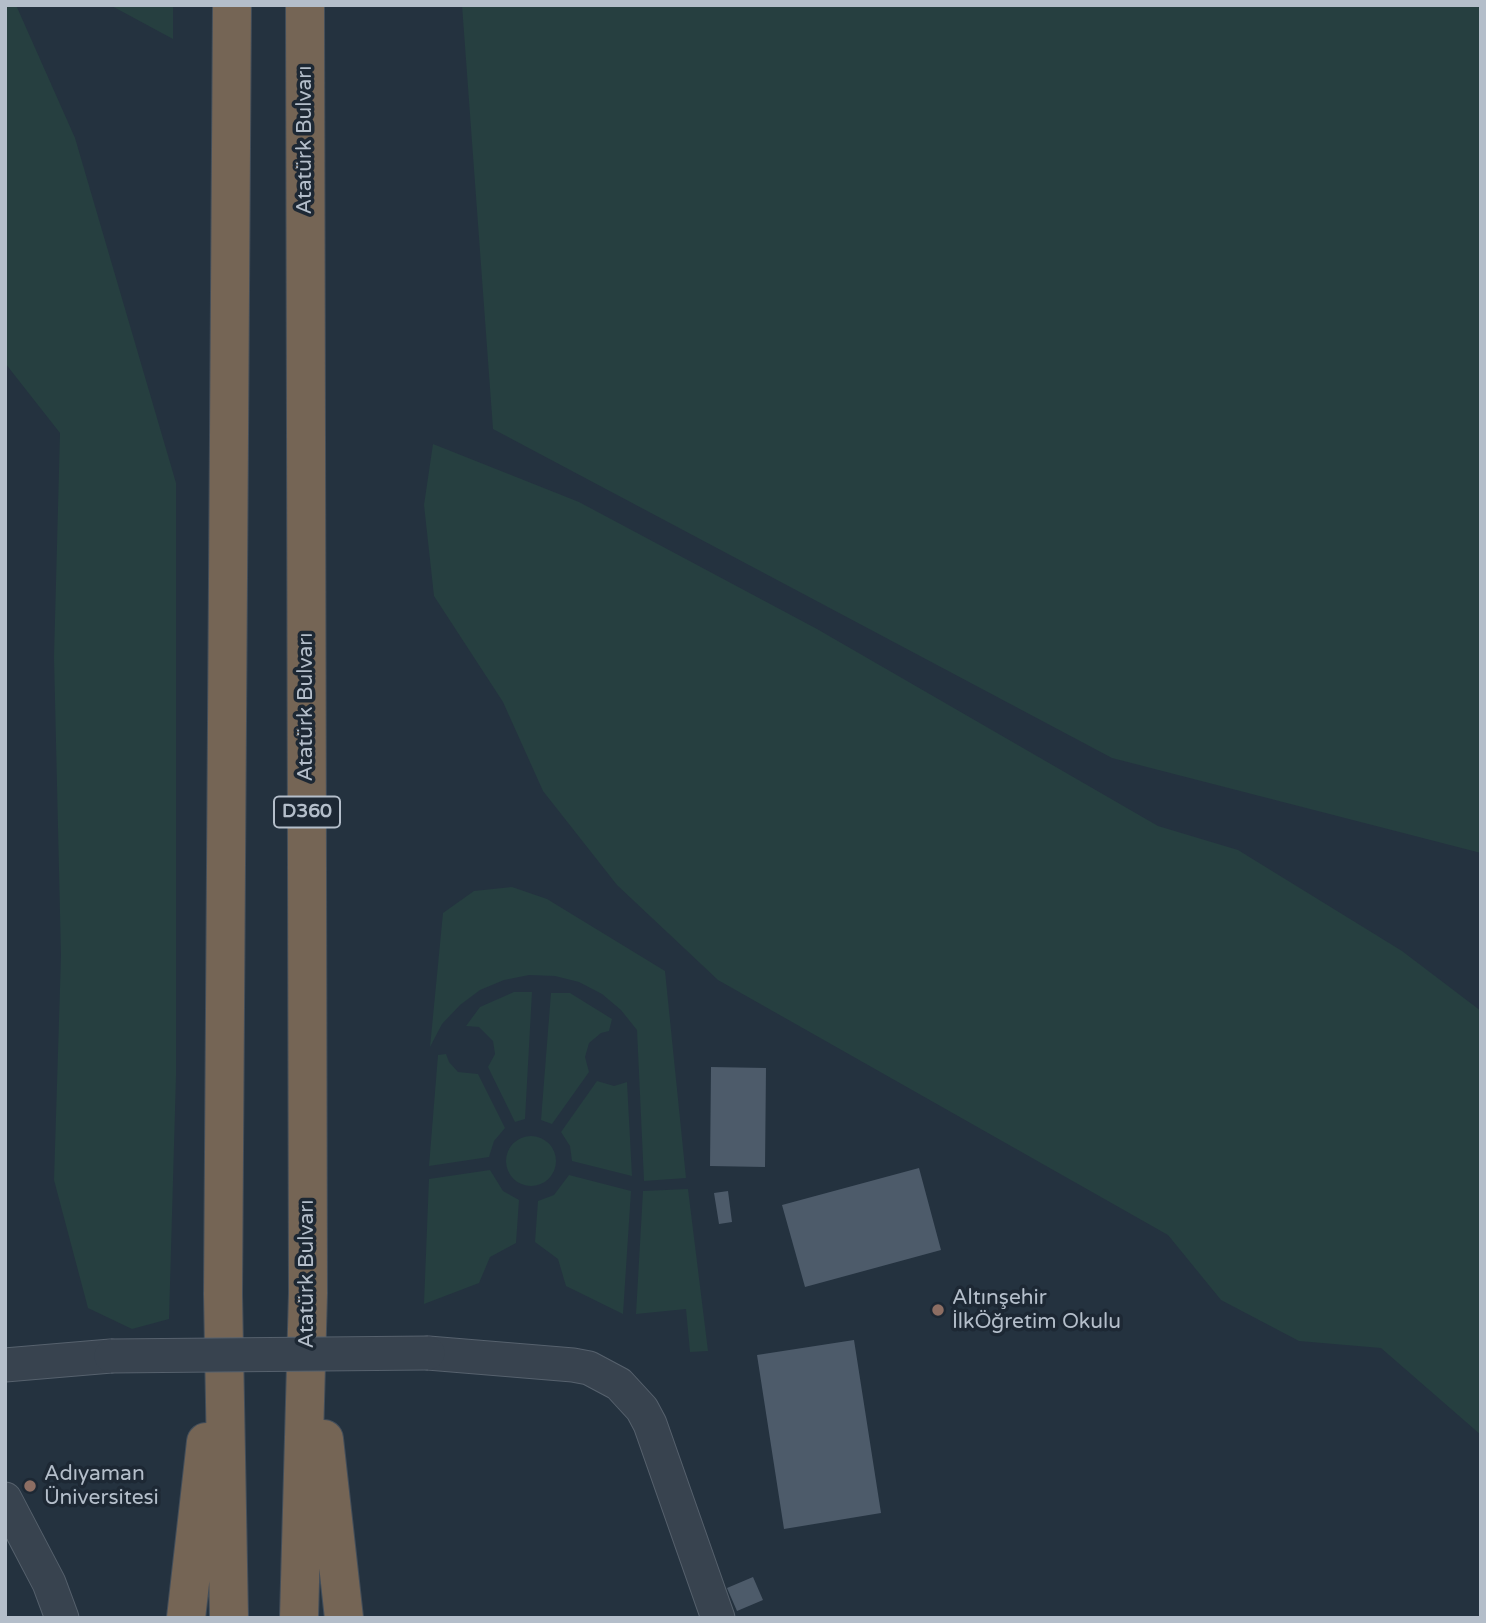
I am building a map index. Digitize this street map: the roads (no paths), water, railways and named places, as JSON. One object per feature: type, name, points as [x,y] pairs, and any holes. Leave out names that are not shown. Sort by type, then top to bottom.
[{"type":"highway","points":[[229,1618],[223,1294],[232,5]]},
{"type":"highway","name":"Atatürk Bulvarı","points":[[299,1618],[308,1293],[305,5]]},
{"type":"highway","points":[[308,1293],[344,1618]]},
{"type":"highway","points":[[186,1618],[223,1294]]},
{"type":"street","points":[[5,1365],[111,1356],[428,1353],[589,1368],[619,1384],[642,1409],[650,1424],[718,1618]]},
{"type":"street","points":[[5,1499],[49,1583],[62,1618]]},
{"type":"place","name":"Altınşehir İlkÖğretim Okulu","points":[[938,1310]]},
{"type":"place","name":"Adıyaman Üniversitesi","points":[[30,1486]]}]
